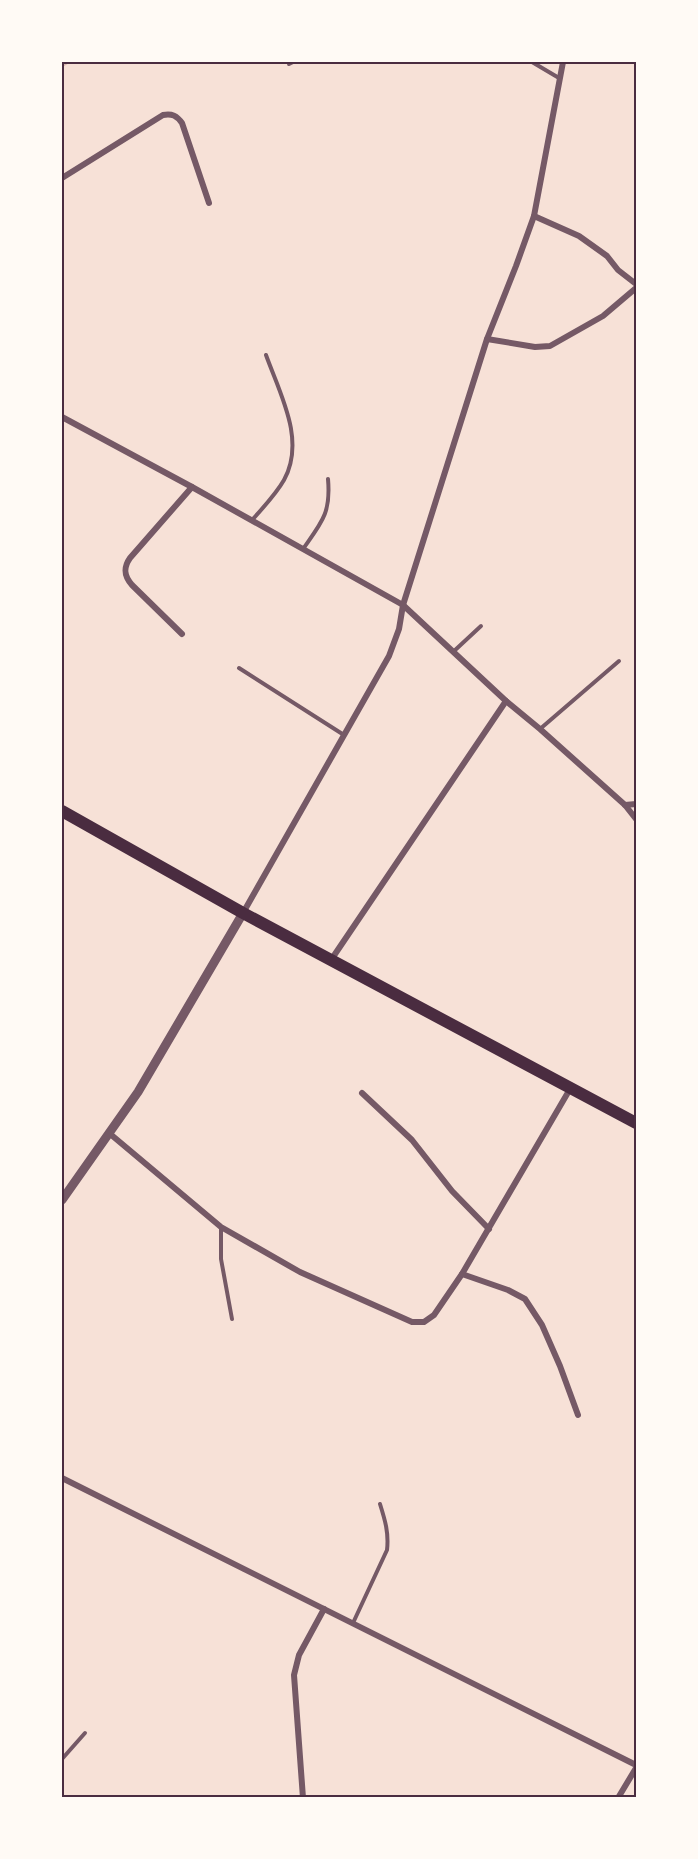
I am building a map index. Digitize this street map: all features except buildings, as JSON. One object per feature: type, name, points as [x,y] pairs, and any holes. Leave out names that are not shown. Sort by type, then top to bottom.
[{"type":"highway","points":[[62,811],[331,960],[636,1123]]},
{"type":"street","points":[[62,1200],[138,1092],[389,656],[487,339],[534,216],[563,62]]},
{"type":"street","points":[[62,178],[163,115],[171,114],[179,118],[182,123],[209,203]]},
{"type":"street","points":[[487,339],[535,347],[550,346],[603,316],[636,286],[618,270],[607,256],[579,236],[534,216]]},
{"type":"street","points":[[62,417],[404,605],[506,701],[625,805],[636,819]]},
{"type":"street","points":[[182,634],[127,580],[125,568],[130,558],[192,487]]},
{"type":"street","points":[[331,960],[506,701]]},
{"type":"street","points":[[625,805],[636,804]]},
{"type":"street","points":[[109,1133],[221,1227],[300,1272],[412,1322],[424,1322],[435,1315],[462,1274],[570,1089]]},
{"type":"street","points":[[362,1093],[412,1140],[452,1191],[489,1229]]},
{"type":"street","points":[[462,1274],[508,1290],[525,1299],[542,1325],[578,1415]]},
{"type":"street","points":[[62,1478],[636,1766],[618,1797]]},
{"type":"street","points":[[303,1797],[294,1675],[299,1655],[324,1609]]},
{"type":"lane","points":[[532,62],[560,79]]},
{"type":"lane","points":[[252,520],[283,482],[293,453],[290,423],[266,355]]},
{"type":"lane","points":[[303,549],[326,513],[330,494],[328,479]]},
{"type":"lane","points":[[453,653],[481,626]]},
{"type":"lane","points":[[540,729],[619,661]]},
{"type":"lane","points":[[239,668],[345,735]]},
{"type":"lane","points":[[221,1227],[221,1259],[232,1319]]},
{"type":"lane","points":[[353,1623],[387,1550],[387,1531],[380,1504]]},
{"type":"lane","points":[[62,1759],[85,1733]]},
{"type":"waterway","points":[[62,65],[67,62]]}]
